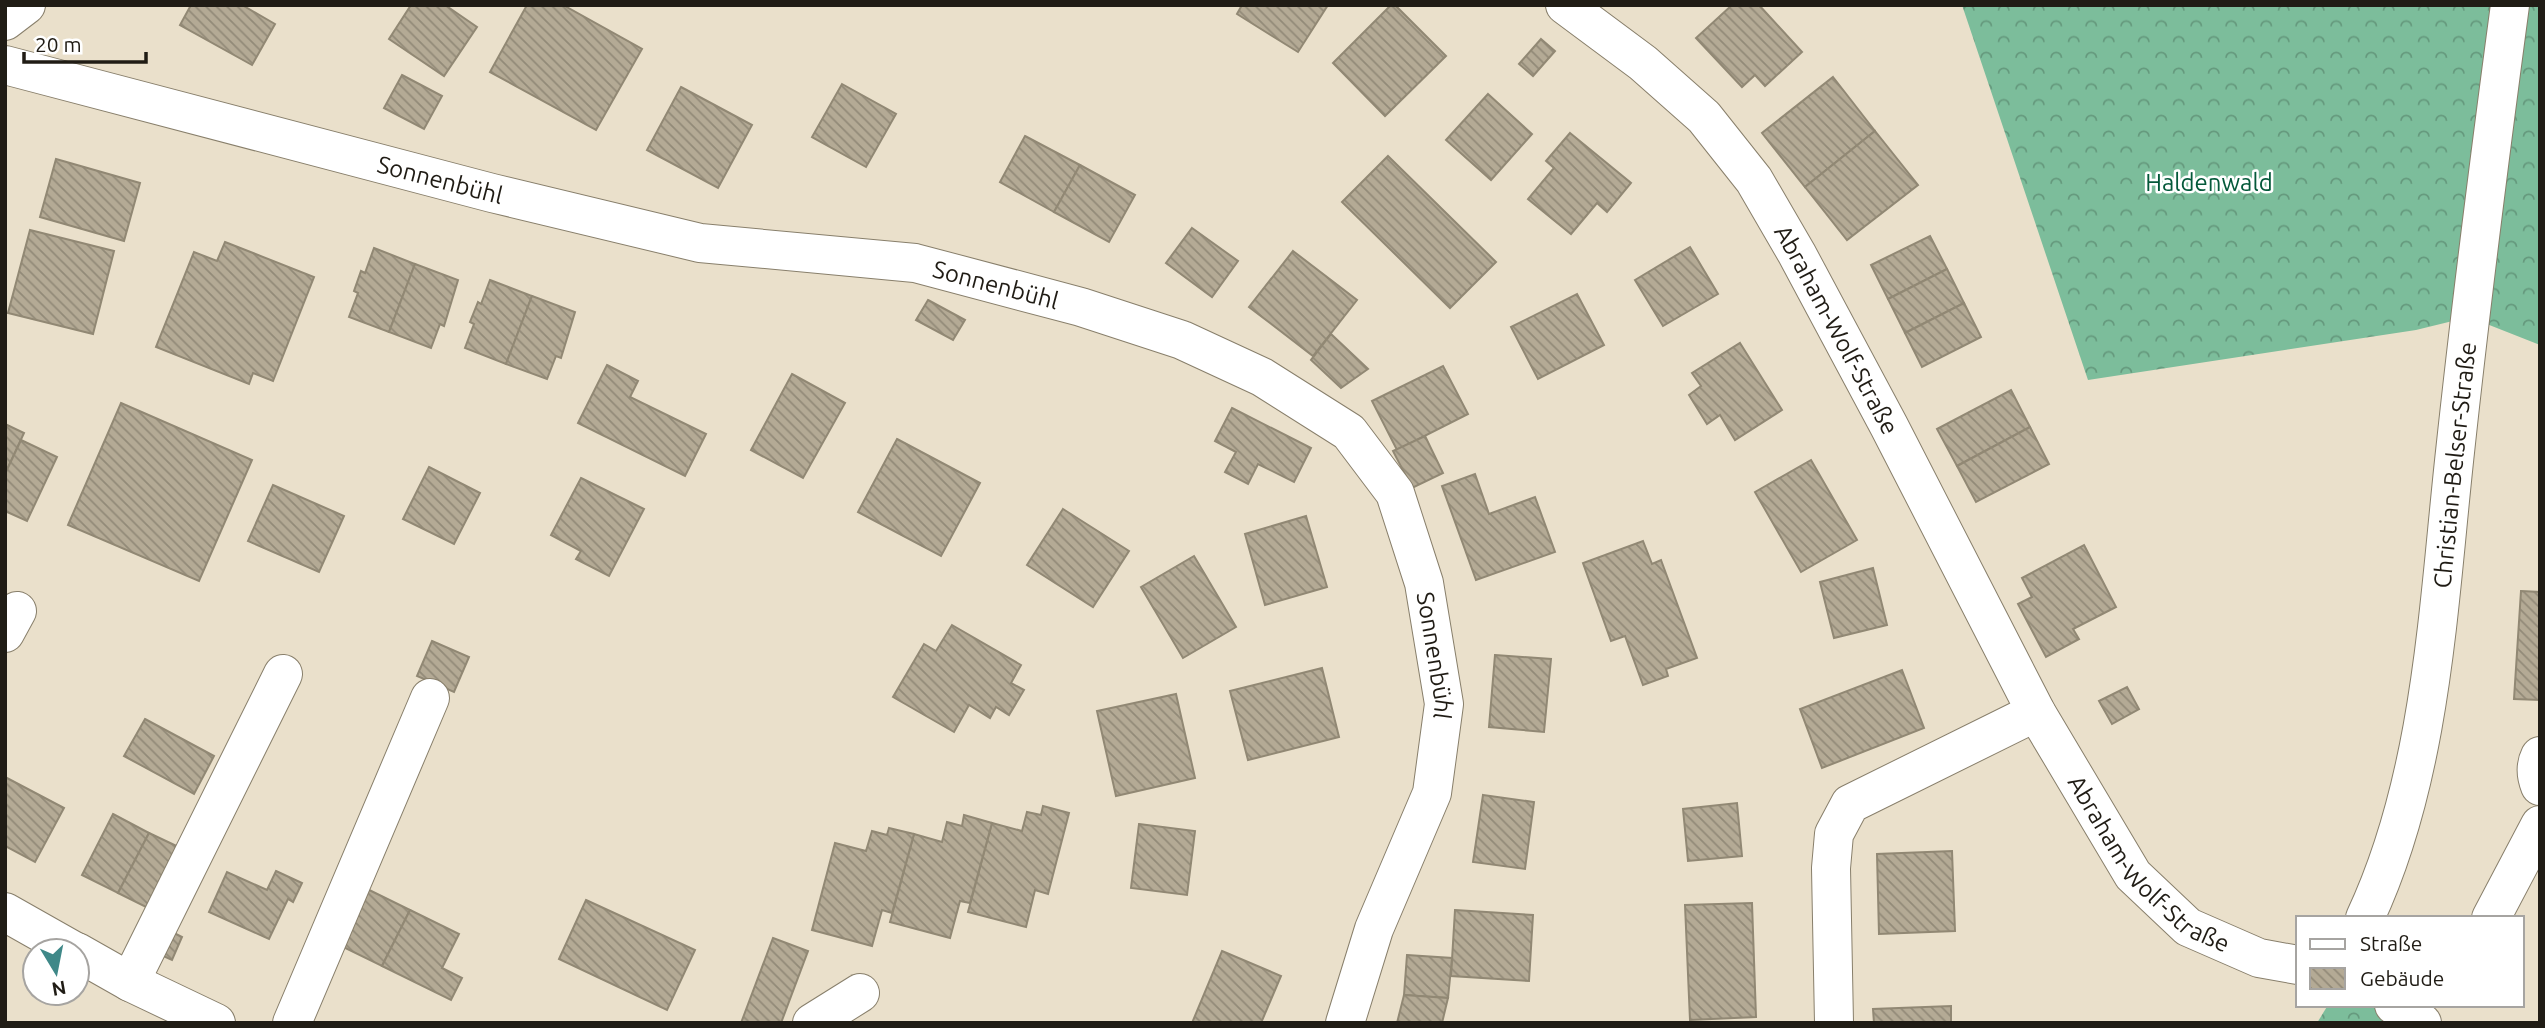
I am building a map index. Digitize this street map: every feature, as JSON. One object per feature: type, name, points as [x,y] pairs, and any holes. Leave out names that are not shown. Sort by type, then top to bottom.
[{"type":"street","points":[[5,21],[26,5]]},
{"type":"street","name":"Abraham-Wolf-Straße","points":[[1565,5],[1643,62],[1704,117],[1754,180],[1797,254],[1882,414],[2036,712],[2133,875],[2188,927],[2259,958],[2296,965]]},
{"type":"street","name":"Christian-Belser-Straße","points":[[2366,916],[2385,872],[2403,811],[2427,708],[2469,317],[2510,5]]},
{"type":"street","name":"Sonnenbühl","points":[[5,65],[492,193],[700,243],[915,263],[1068,304],[1182,340],[1205,350],[1262,377],[1349,432],[1395,493],[1424,583],[1444,704],[1432,793],[1374,929],[1345,1023]]},
{"type":"street","points":[[130,982],[283,674]]},
{"type":"street","points":[[292,1023],[430,698]]},
{"type":"street","points":[[1834,1023],[1831,868],[1834,834],[1850,804],[2036,712]]},
{"type":"street","points":[[2540,756],[2537,778],[2540,786]]},
{"type":"street","points":[[2492,916],[2540,825]]},
{"type":"street","points":[[5,912],[49,937]]},
{"type":"street","points":[[91,960],[216,1023]]},
{"type":"street","points":[[812,1023],[860,993]]},
{"type":"street","points":[[2397,1007],[2422,1023]]},
{"type":"street","points":[[2437,1023],[2445,1007]]},
{"type":"green space","name":"Haldenwald","points":[[1962,5],[2540,5],[2540,345],[2469,317],[2416,330],[2088,380]]},
{"type":"green space","points":[[2327,1007],[2381,1007],[2404,1023],[2317,1023]]},
{"type":"building","points":[[191,5],[242,5],[275,24],[252,65],[180,25]]},
{"type":"building","points":[[411,5],[445,5],[477,27],[444,76],[389,39]]},
{"type":"building","points":[[527,5],[563,5],[642,49],[596,130],[490,72]]},
{"type":"building","points":[[1242,5],[1328,5],[1298,52],[1237,14]]},
{"type":"building","points":[[1391,5],[1395,5],[1446,56],[1385,116],[1333,63]]},
{"type":"building","points":[[1732,5],[1759,5],[1802,52],[1765,86],[1755,75],[1742,87],[1696,38]]},
{"type":"building","points":[[1541,39],[1555,51],[1533,76],[1519,64]]},
{"type":"building","points":[[402,75],[442,96],[424,129],[384,108]]},
{"type":"building","points":[[1833,77],[1875,131],[1805,187],[1762,133]]},
{"type":"building","points":[[842,84],[896,114],[866,167],[812,137]]},
{"type":"building","points":[[681,87],[752,125],[718,188],[647,150]]},
{"type":"building","points":[[1488,94],[1532,134],[1491,180],[1446,140]]},
{"type":"building","points":[[1875,131],[1918,185],[1847,240],[1805,187]]},
{"type":"building","points":[[1570,133],[1631,183],[1607,212],[1597,203],[1571,234],[1528,199],[1554,168],[1546,161]]},
{"type":"building","points":[[1025,136],[1080,165],[1054,212],[1000,182]]},
{"type":"building","points":[[1388,156],[1496,262],[1450,308],[1342,202]]},
{"type":"building","points":[[56,159],[140,183],[124,241],[40,217]]},
{"type":"building","points":[[1080,165],[1135,195],[1109,242],[1054,212]]},
{"type":"building","points":[[1192,228],[1238,261],[1212,297],[1166,263]]},
{"type":"building","points":[[30,230],[114,251],[93,334],[8,313]]},
{"type":"building","points":[[1930,236],[1947,269],[1888,299],[1871,265]]},
{"type":"building","points":[[225,242],[314,277],[273,381],[253,373],[249,384],[156,347],[194,252],[217,261]]},
{"type":"building","points":[[1690,247],[1718,294],[1663,326],[1635,280]]},
{"type":"building","points":[[374,248],[415,264],[389,332],[349,317],[358,293],[354,291],[361,271],[365,273]]},
{"type":"building","points":[[1293,251],[1357,300],[1313,356],[1249,307]]},
{"type":"building","points":[[415,264],[458,280],[444,326],[440,324],[431,348],[389,332]]},
{"type":"building","points":[[1947,269],[1964,303],[1905,333],[1888,299]]},
{"type":"building","points":[[490,280],[532,296],[506,364],[465,348],[474,324],[470,322],[478,302],[481,304]]},
{"type":"building","points":[[1577,294],[1604,345],[1538,379],[1511,327]]},
{"type":"building","points":[[532,296],[575,312],[561,358],[556,356],[547,379],[506,364]]},
{"type":"building","points":[[928,300],[965,320],[953,340],[916,320]]},
{"type":"building","points":[[1964,303],[1981,337],[1922,367],[1905,333]]},
{"type":"building","points":[[1331,334],[1368,369],[1341,388],[1311,360]]},
{"type":"building","points":[[1740,343],[1782,410],[1735,440],[1720,415],[1707,424],[1689,395],[1701,386],[1692,373]]},
{"type":"building","points":[[607,365],[638,381],[630,397],[706,434],[685,476],[578,423]]},
{"type":"building","points":[[1443,366],[1468,414],[1397,450],[1372,401]]},
{"type":"building","points":[[792,374],[845,403],[803,478],[751,450]]},
{"type":"building","points":[[2011,390],[2030,427],[1957,466],[1937,429]]},
{"type":"building","points":[[121,403],[252,460],[199,581],[68,525]]},
{"type":"building","points":[[1232,408],[1311,448],[1294,482],[1258,464],[1248,484],[1225,472],[1236,452],[1215,441]]},
{"type":"building","points":[[5,424],[24,433],[5,474]]},
{"type":"building","points":[[2030,427],[2049,464],[1976,502],[1957,466]]},
{"type":"building","points":[[1425,436],[1443,473],[1412,488],[1393,451]]},
{"type":"building","points":[[897,439],[980,483],[941,556],[858,512]]},
{"type":"building","points":[[21,440],[57,457],[27,521],[5,511],[5,474]]},
{"type":"building","points":[[1811,460],[1857,540],[1801,572],[1755,492]]},
{"type":"building","points":[[429,467],[480,493],[454,544],[403,519]]},
{"type":"building","points":[[1475,474],[1489,514],[1535,497],[1555,552],[1476,580],[1442,486]]},
{"type":"building","points":[[581,478],[644,509],[609,576],[576,559],[581,551],[551,535]]},
{"type":"building","points":[[273,485],[344,516],[319,572],[248,541]]},
{"type":"building","points":[[1063,509],[1129,551],[1093,607],[1027,565]]},
{"type":"building","points":[[1306,516],[1327,587],[1265,605],[1245,534]]},
{"type":"building","points":[[1643,541],[1652,564],[1661,560],[1697,658],[1666,669],[1668,676],[1643,685],[1625,636],[1611,641],[1583,563]]},
{"type":"building","points":[[2084,545],[2116,607],[2073,629],[2079,639],[2046,657],[2018,604],[2032,597],[2022,578]]},
{"type":"building","points":[[1194,556],[1236,627],[1183,658],[1141,587]]},
{"type":"building","points":[[1873,568],[1887,625],[1834,638],[1820,582]]},
{"type":"building","points":[[2521,591],[2540,592],[2540,700],[2514,699]]},
{"type":"building","points":[[952,625],[1021,665],[1011,683],[1024,690],[1009,715],[996,707],[990,718],[969,705],[954,732],[893,697],[924,644],[936,651]]},
{"type":"building","points":[[432,641],[469,657],[454,692],[417,676]]},
{"type":"building","points":[[1495,655],[1551,659],[1544,732],[1489,727]]},
{"type":"building","points":[[1322,668],[1339,737],[1248,760],[1230,691]]},
{"type":"building","points":[[1902,670],[1924,728],[1822,768],[1800,709]]},
{"type":"building","points":[[2127,687],[2139,709],[2112,724],[2099,701]]},
{"type":"building","points":[[1176,694],[1195,778],[1116,796],[1097,711]]},
{"type":"building","points":[[145,719],[214,756],[194,794],[124,756]]},
{"type":"building","points":[[5,777],[64,808],[35,862],[5,846]]},
{"type":"building","points":[[1483,795],[1534,802],[1525,869],[1473,862]]},
{"type":"building","points":[[1737,803],[1742,856],[1688,861],[1683,809]]},
{"type":"building","points":[[1043,806],[1069,813],[1048,894],[1035,890],[1026,927],[968,912],[992,823],[1022,831],[1027,812],[1041,815]]},
{"type":"building","points":[[113,814],[149,833],[118,893],[82,875]]},
{"type":"building","points":[[964,815],[992,823],[970,903],[960,901],[950,938],[890,922],[914,834],[942,842],[947,822],[962,826]]},
{"type":"building","points":[[1139,824],[1195,831],[1187,895],[1131,888]]},
{"type":"building","points":[[889,828],[914,834],[892,913],[882,910],[872,946],[812,930],[835,843],[866,851],[872,831],[887,835]]},
{"type":"building","points":[[149,833],[185,850],[154,911],[118,893]]},
{"type":"building","points":[[1952,851],[1955,931],[1879,934],[1877,854]]},
{"type":"building","points":[[276,871],[302,883],[293,902],[288,899],[269,939],[209,912],[227,872],[267,890]]},
{"type":"building","points":[[359,885],[410,910],[382,966],[331,941]]},
{"type":"building","points":[[586,900],[695,950],[667,1010],[559,959]]},
{"type":"building","points":[[1752,903],[1756,1017],[1690,1020],[1685,905]]},
{"type":"building","points":[[410,910],[459,934],[442,968],[462,978],[451,1000],[382,966]]},
{"type":"building","points":[[1455,910],[1533,915],[1529,981],[1451,976]]},
{"type":"building","points":[[172,932],[182,937],[172,960],[161,955]]},
{"type":"building","points":[[773,938],[808,951],[781,1023],[741,1023]]},
{"type":"building","points":[[1222,951],[1281,976],[1261,1023],[1192,1023]]},
{"type":"building","points":[[1407,955],[1452,958],[1448,998],[1404,995]]},
{"type":"building","points":[[1404,995],[1448,998],[1442,1023],[1397,1023]]},
{"type":"building","points":[[1951,1006],[1951,1023],[1874,1023],[1873,1009]]}]
